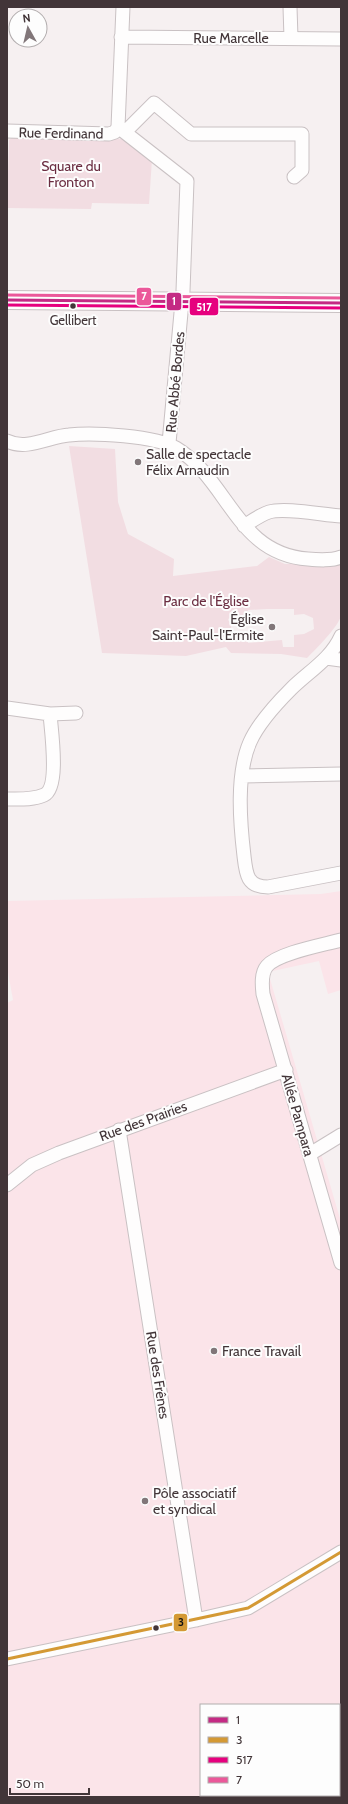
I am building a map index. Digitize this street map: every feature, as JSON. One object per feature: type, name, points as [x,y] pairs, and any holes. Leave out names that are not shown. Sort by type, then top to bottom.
[{"type":"main road","points":[[7,290],[341,303]]},
{"type":"main road","points":[[7,300],[341,293]]},
{"type":"street","name":"Rue Ferdinand","points":[[7,131],[109,134],[121,129],[123,7]]},
{"type":"street","points":[[290,7],[291,38]]},
{"type":"street","name":"Rue Marcelle","points":[[122,37],[341,39]]},
{"type":"street","points":[[121,129],[154,103],[191,134],[302,134],[302,170],[294,177]]},
{"type":"street","name":"Rue Abbé Bordes","points":[[121,129],[186,181],[183,296],[171,411],[171,429],[168,443],[192,458],[244,526],[264,544],[292,557],[314,559],[333,559],[341,557]]},
{"type":"street","points":[[7,441],[24,444],[45,442],[67,435],[86,434],[126,436],[168,443]]},
{"type":"street","points":[[244,526],[262,514],[271,511],[341,516]]},
{"type":"street","points":[[341,636],[326,658],[292,688],[266,717],[251,740],[242,776],[240,808],[241,830],[248,876],[252,883],[259,887],[268,887],[341,872]]},
{"type":"street","points":[[326,658],[341,660]]},
{"type":"street","points":[[7,708],[50,714],[76,714]]},
{"type":"street","points":[[7,799],[30,799],[46,795],[51,787],[54,775],[50,714]]},
{"type":"street","points":[[242,776],[341,774]]},
{"type":"street","name":"Allée Pampara","points":[[341,940],[278,957],[267,966],[263,975],[263,994],[341,1263]]},
{"type":"street","name":"Rue des Prairies","points":[[7,1184],[38,1163],[119,1130],[286,1070]]},
{"type":"street","name":"Rue des Frênes","points":[[119,1130],[196,1620]]},
{"type":"street","points":[[310,1154],[341,1135]]},
{"type":"street","points":[[7,1659],[248,1608],[341,1552]]},
{"type":"shaded area","points":[[341,891],[341,990],[328,994],[319,961],[268,972],[341,1222],[341,1797],[7,1797],[7,1003],[13,1000],[7,967],[7,901],[321,894]]},
{"type":"green space","name":"Square du Fronton","points":[[12,137],[126,139],[152,159],[149,204],[92,203],[91,209],[7,208],[9,140]]},
{"type":"green space","name":"Parc de l'Église","points":[[69,446],[115,449],[118,502],[128,534],[174,559],[173,576],[257,566],[269,557],[285,564],[341,565],[341,616],[331,632],[307,658],[281,654],[231,653],[226,647],[186,656],[102,653]],"holes":[[[294,609],[294,615],[304,614],[313,618],[314,629],[304,634],[294,635],[294,647],[283,647],[282,640],[248,643],[248,634],[233,633],[230,636],[228,634],[231,631],[231,623],[228,620],[229,618],[232,621],[242,620],[245,617],[248,619],[248,610]]]},
{"type":"transit line","name":"7","points":[[7,295],[341,298]]},
{"type":"transit line","name":"1","points":[[7,300],[341,303]]},
{"type":"transit line","name":"517","points":[[7,305],[341,308]]},
{"type":"transit line","name":"3","points":[[7,1659],[248,1608],[341,1552]]},
{"type":"place","name":"Gellibert","points":[[73,306]]},
{"type":"place","name":"Salle de spectacle Félix Arnaudin","points":[[138,462]]},
{"type":"place","name":"Église Saint-Paul-l'Ermite","points":[[272,627]]},
{"type":"place","name":"France Travail","points":[[214,1351]]},
{"type":"place","name":"Pôle associatif et syndical","points":[[145,1501]]}]
